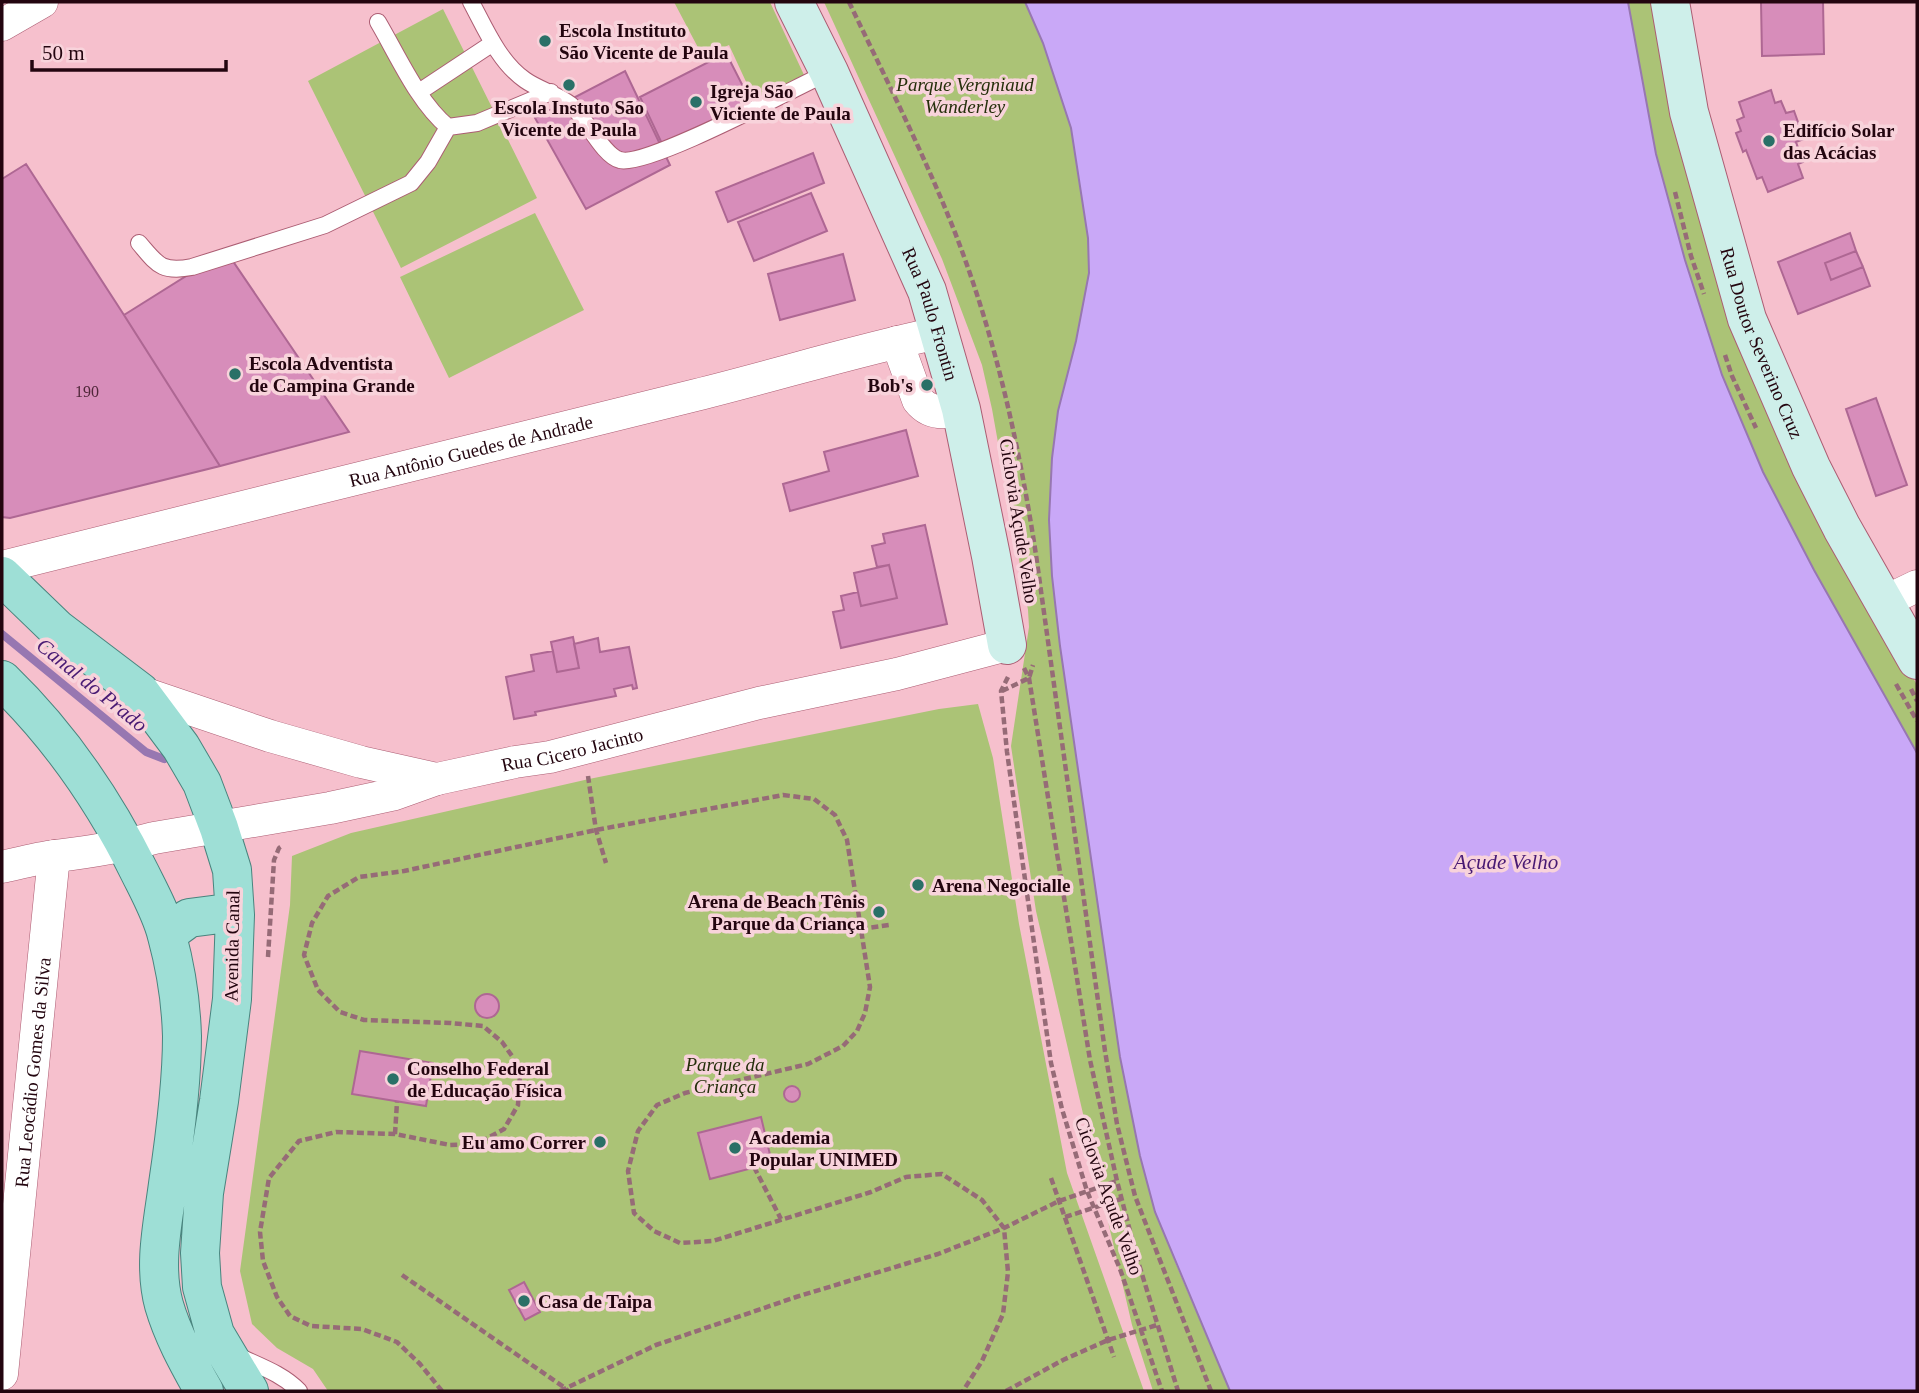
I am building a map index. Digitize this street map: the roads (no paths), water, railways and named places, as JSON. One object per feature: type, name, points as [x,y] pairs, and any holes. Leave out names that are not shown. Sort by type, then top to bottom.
[{"type":"main road","name":"Rua Paulo Frontin","points":[[794,2],[829,72],[927,291],[961,409],[1011,649]]},
{"type":"main road","name":"Rua Doutor Severino Cruz","points":[[1670,2],[1689,112],[1747,319],[1811,467],[1842,528],[1901,594],[1917,660]]},
{"type":"main road","name":"Avenida Canal","points":[[2,576],[57,629],[140,692],[181,747],[202,783],[232,870],[235,915],[232,999],[204,1193],[200,1253],[202,1287],[215,1334],[249,1391]]},
{"type":"main road","points":[[2,680],[31,708],[82,773],[127,846],[167,934],[179,989],[182,1037],[159,1268],[164,1304],[182,1351],[204,1391]]},
{"type":"main road","points":[[167,934],[189,918],[235,915]]},
{"type":"street","points":[[2,25],[42,2]]},
{"type":"street","name":"Rua Antônio Guedes de Andrade","points":[[2,567],[938,333]]},
{"type":"street","points":[[897,342],[918,400],[924,407],[937,412],[961,409]]},
{"type":"street","name":"Rua Cicero Jacinto","points":[[140,692],[270,736],[361,762],[437,779],[550,757],[759,704],[1011,649]]},
{"type":"street","points":[[2,867],[54,856],[127,846],[154,838],[395,794],[437,779]]},
{"type":"street","name":"Rua Leocádio Gomes da Silva","points":[[2,1374],[54,856]]},
{"type":"lane","points":[[471,2],[493,43],[508,63],[525,80],[573,106],[609,154],[621,161],[638,160],[718,127],[829,72]]},
{"type":"lane","points":[[378,22],[419,92],[448,127],[477,123],[551,92]]},
{"type":"lane","points":[[419,92],[493,43]]},
{"type":"lane","points":[[139,243],[158,265],[177,270],[325,225],[411,183],[428,162],[448,127]]},
{"type":"lane","points":[[226,1350],[277,1374],[299,1391]]},
{"type":"water","name":"Açude Velho","points":[[1025,2],[1628,2],[1656,154],[1685,260],[1722,375],[1763,472],[1814,570],[1917,753],[1917,1391],[1230,1391],[1155,1212],[1140,1156],[1120,1057],[1060,646],[1049,520],[1052,458],[1058,411],[1076,341],[1089,273],[1088,238],[1071,128],[1043,43]]},
{"type":"waterway","name":"Canal do Prado","points":[[2,634],[146,752],[164,759]]},
{"type":"place","name":"Escola Instituto São Vicente de Paula","points":[[545,41]]},
{"type":"place","name":"Escola Instuto São Vicente de Paula","points":[[569,85]]},
{"type":"place","name":"Igreja São Viciente de Paula","points":[[696,102]]},
{"type":"place","name":"Edifício Solar das Acácias","points":[[1769,141]]},
{"type":"place","name":"Escola Adventista de Campina Grande","points":[[235,374]]},
{"type":"place","name":"Bob's","points":[[927,385]]},
{"type":"place","name":"Arena Negocialle","points":[[918,885]]},
{"type":"place","name":"Arena de Beach Tênis Parque da Criança","points":[[879,912]]},
{"type":"place","name":"Conselho Federal de Educação Física","points":[[393,1079]]},
{"type":"place","name":"Eu amo Correr","points":[[600,1142]]},
{"type":"place","name":"Academia Popular UNIMED","points":[[735,1148]]},
{"type":"place","name":"Casa de Taipa","points":[[524,1301]]},
{"type":"park label","name":"Parque Vergniaud Wanderley","points":[[965,95]]},
{"type":"park label","name":"Parque da Criança","points":[[725,1075]]}]
